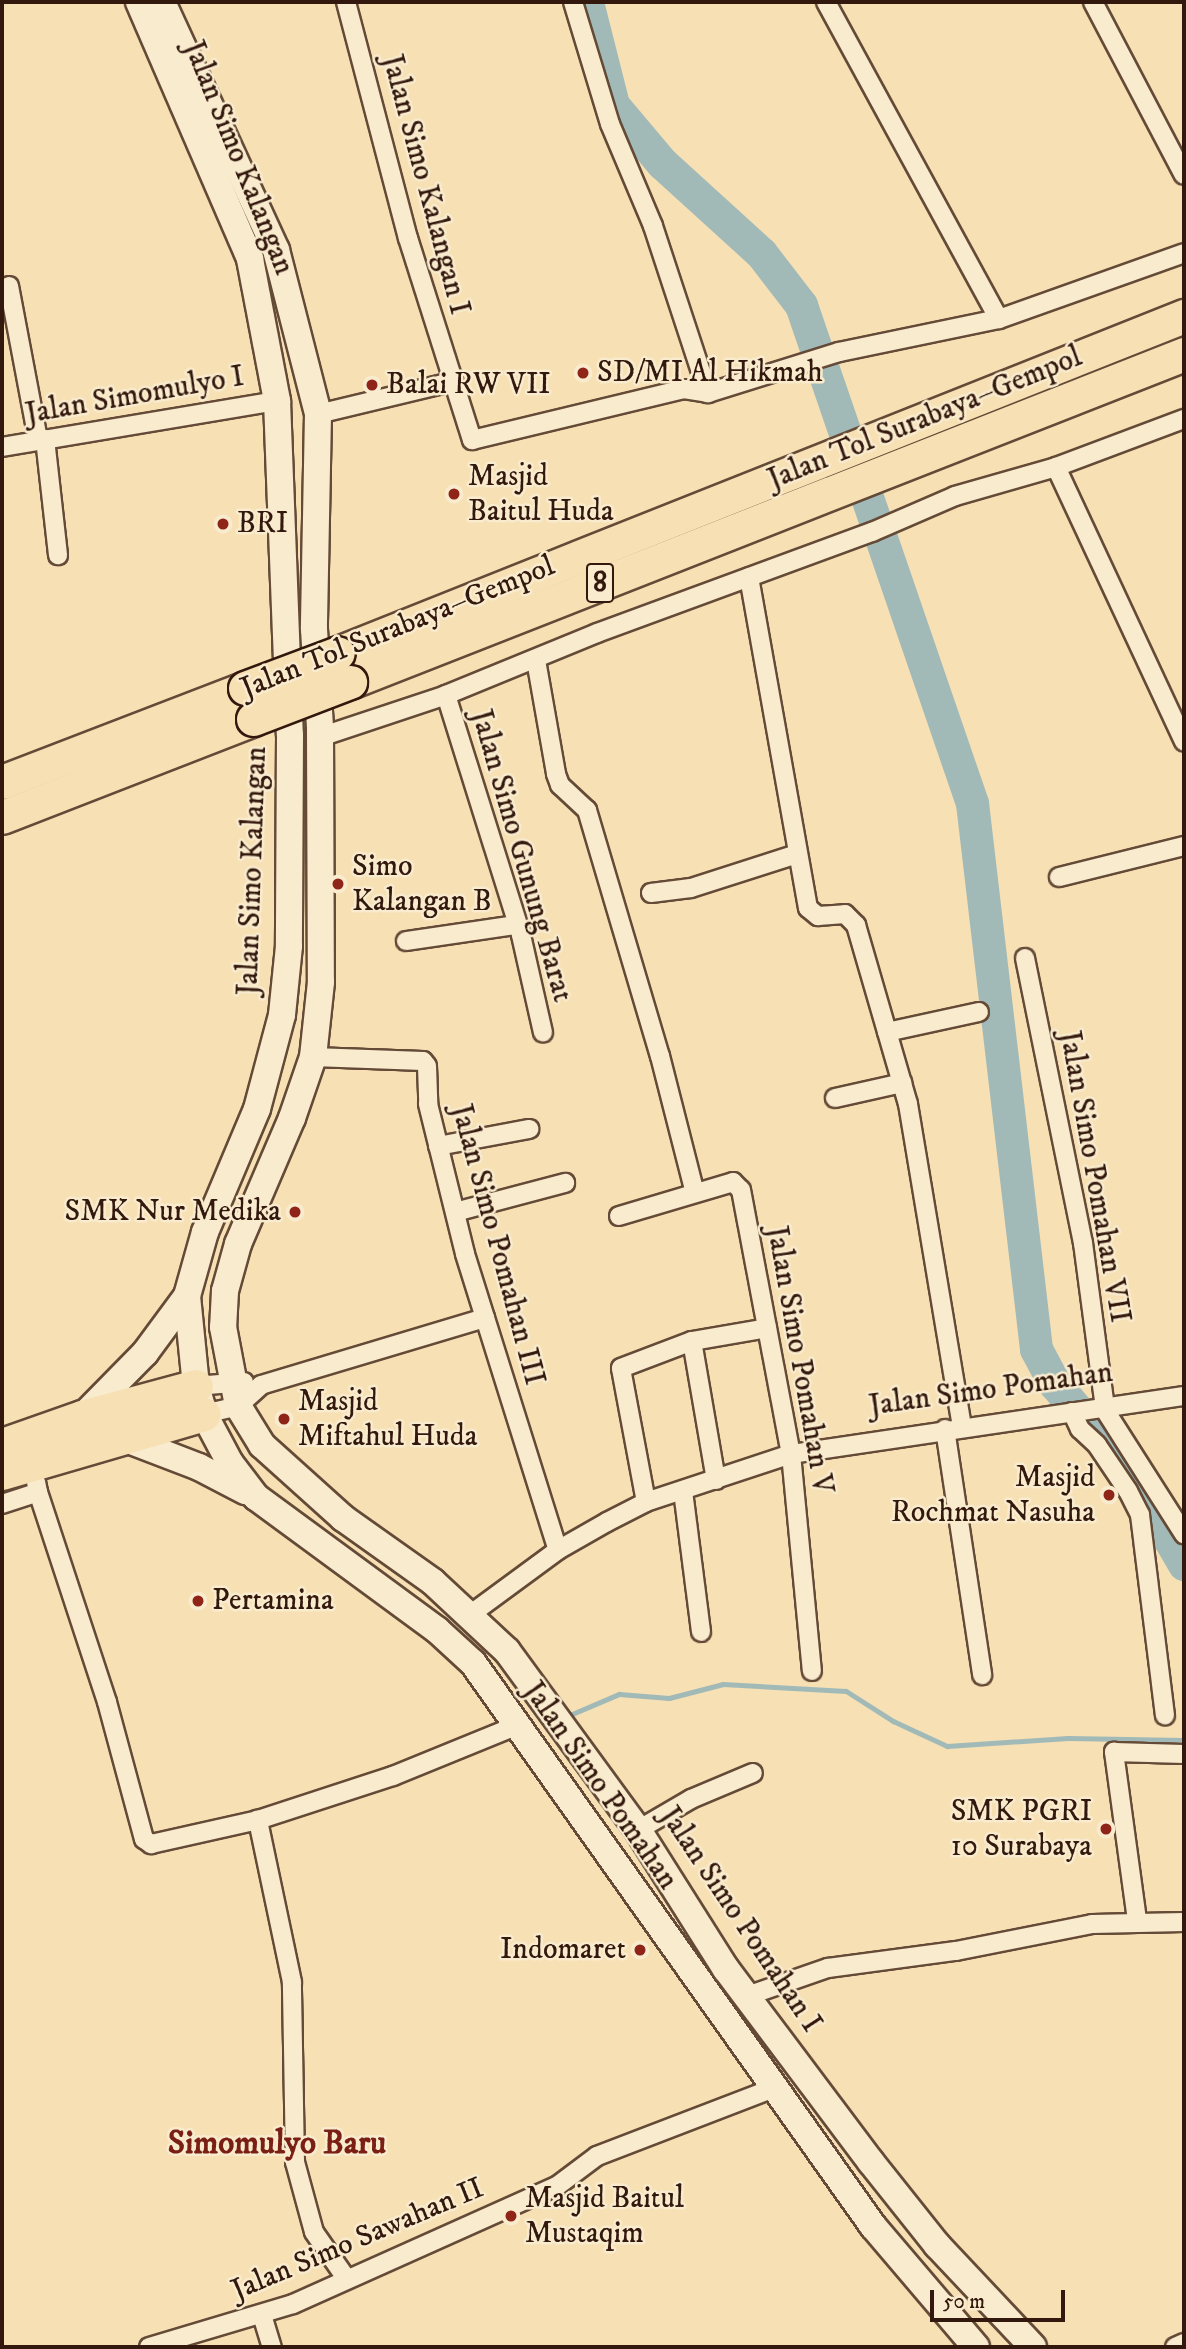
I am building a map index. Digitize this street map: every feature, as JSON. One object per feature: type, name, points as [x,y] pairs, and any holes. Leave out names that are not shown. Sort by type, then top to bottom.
[{"type":"highway","name":"Jalan Tol Surabaya–Gempol","points":[[344,668],[853,447],[1184,316]]},
{"type":"highway","name":"Jalan Tol Surabaya–Gempol","points":[[2,782],[249,704],[863,479],[1184,354]]},
{"type":"highway","name":"Jalan Tol Surabaya–Gempol","points":[[2,817],[249,704]]},
{"type":"highway","points":[[19,1462],[82,1417],[200,1400]]},
{"type":"highway","points":[[19,1462],[121,1437],[200,1400]]},
{"type":"main road","name":"Jalan Simo Kalangan","points":[[139,2],[250,259],[277,401],[290,735],[289,946],[282,1015],[257,1109],[205,1232],[187,1296],[200,1400]]},
{"type":"main road","name":"Jalan Simo Kalangan","points":[[162,2],[276,250],[318,414],[314,629],[320,737],[321,982],[313,1057],[288,1128],[238,1244],[225,1291],[223,1327],[237,1406]]},
{"type":"main road","points":[[250,259],[276,250]]},
{"type":"main road","points":[[82,1417],[145,1353],[187,1296]]},
{"type":"main road","name":"Jalan Simo Pomahan","points":[[200,1400],[230,1463],[256,1497],[452,1642],[517,1725],[891,2250],[976,2347]]},
{"type":"main road","name":"Jalan Simo Pomahan I","points":[[237,1406],[262,1445],[343,1518],[478,1609],[638,1829],[747,1996],[929,2236],[1033,2347]]},
{"type":"main road","points":[[121,1437],[199,1467],[256,1497]]},
{"type":"main road","points":[[891,2250],[929,2236]]},
{"type":"street","name":"Jalan Simo Kalangan I","points":[[346,2],[408,238],[451,382],[472,440],[684,389],[708,393],[839,352],[999,319],[1184,253]]},
{"type":"street","points":[[573,2],[610,124],[653,226],[708,393]]},
{"type":"street","points":[[826,2],[999,319]]},
{"type":"street","points":[[1093,2],[1184,175]]},
{"type":"street","points":[[9,286],[41,439],[58,555]]},
{"type":"street","points":[[318,414],[451,382]]},
{"type":"street","name":"Jalan Simomulyo I","points":[[2,447],[277,401]]},
{"type":"street","points":[[320,737],[446,695],[749,576],[872,532],[1003,478],[1056,467],[1184,419]]},
{"type":"street","points":[[1056,467],[1182,731]]},
{"type":"street","points":[[749,576],[797,854],[811,913],[845,914],[856,926],[902,1083],[953,1428],[982,1675]]},
{"type":"street","points":[[536,660],[556,774],[560,785],[587,810],[660,1056],[695,1193]]},
{"type":"street","name":"Jalan Simo Gunung Barat","points":[[446,695],[516,925],[543,1033]]},
{"type":"street","points":[[1059,877],[1184,846]]},
{"type":"street","points":[[651,893],[691,888],[797,854]]},
{"type":"street","points":[[406,941],[516,925]]},
{"type":"street","name":"Jalan Simo Pomahan VII","points":[[1025,958],[1083,1243],[1101,1408]]},
{"type":"street","points":[[887,1032],[979,1012]]},
{"type":"street","name":"Jalan Simo Pomahan III","points":[[313,1057],[426,1063],[438,1146],[455,1212],[485,1318],[558,1550]]},
{"type":"street","points":[[835,1098],[902,1083]]},
{"type":"street","points":[[438,1146],[529,1129]]},
{"type":"street","name":"Jalan Simo Pomahan V","points":[[619,1216],[733,1182],[738,1185],[791,1454],[812,1671]]},
{"type":"street","points":[[455,1212],[565,1183]]},
{"type":"street","points":[[200,1400],[237,1406],[261,1385],[485,1318]]},
{"type":"street","points":[[646,1502],[621,1368],[691,1341],[767,1328]]},
{"type":"street","points":[[691,1341],[716,1480]]},
{"type":"street","points":[[200,1400],[232,1380],[261,1385]]},
{"type":"street","name":"Jalan Simo Pomahan","points":[[478,1609],[558,1550],[646,1502],[791,1454],[1184,1396]]},
{"type":"street","points":[[1101,1408],[1184,1534]]},
{"type":"street","points":[[1075,1411],[1080,1429],[1097,1445],[1128,1491],[1140,1515],[1165,1715]]},
{"type":"street","points":[[2,1504],[19,1462]]},
{"type":"street","points":[[19,1462],[107,1702],[144,1839],[151,1844],[258,1819],[393,1776],[517,1725]]},
{"type":"street","points":[[683,1491],[702,1632]]},
{"type":"street","points":[[1137,1920],[1114,1752],[1184,1754]]},
{"type":"street","points":[[638,1829],[691,1799],[753,1773]]},
{"type":"street","points":[[258,1819],[292,1982],[295,2162],[314,2232],[346,2278]]},
{"type":"street","points":[[747,1996],[828,1968],[1137,1920],[1184,1922]]},
{"type":"street","name":"Jalan Simo Sawahan II","points":[[149,2347],[262,2315],[557,2186],[597,2156],[774,2088]]},
{"type":"street","points":[[262,2315],[272,2347]]},
{"type":"street","points":[[1175,2347],[1184,2343]]},
{"type":"waterway","points":[[587,2],[613,105],[662,163],[761,253],[801,305],[972,803],[1036,1349],[1055,1384],[1130,1472],[1184,1564]]},
{"type":"waterway","points":[[565,1717],[619,1694],[669,1698],[723,1684],[846,1691],[893,1721],[947,1746],[1068,1738],[1184,1740]]},
{"type":"place","name":"SD/MI Al Hikmah","points":[[583,373]]},
{"type":"place","name":"Balai RW VII","points":[[372,385]]},
{"type":"place","name":"Masjid Baitul Huda","points":[[454,494]]},
{"type":"place","name":"BRI","points":[[223,524]]},
{"type":"place","name":"Simo Kalangan B","points":[[338,884]]},
{"type":"place","name":"SMK Nur Medika","points":[[295,1212]]},
{"type":"place","name":"Masjid Miftahul Huda","points":[[284,1419]]},
{"type":"place","name":"Masjid Rochmat Nasuha","points":[[1109,1495]]},
{"type":"place","name":"Pertamina","points":[[198,1601]]},
{"type":"place","name":"SMK PGRI 10 Surabaya","points":[[1106,1829]]},
{"type":"place","name":"Indomaret","points":[[640,1950]]},
{"type":"place","name":"Masjid Baitul Mustaqim","points":[[511,2216]]},
{"type":"district","name":"Simomulyo Baru","points":[[277,2144]]}]
